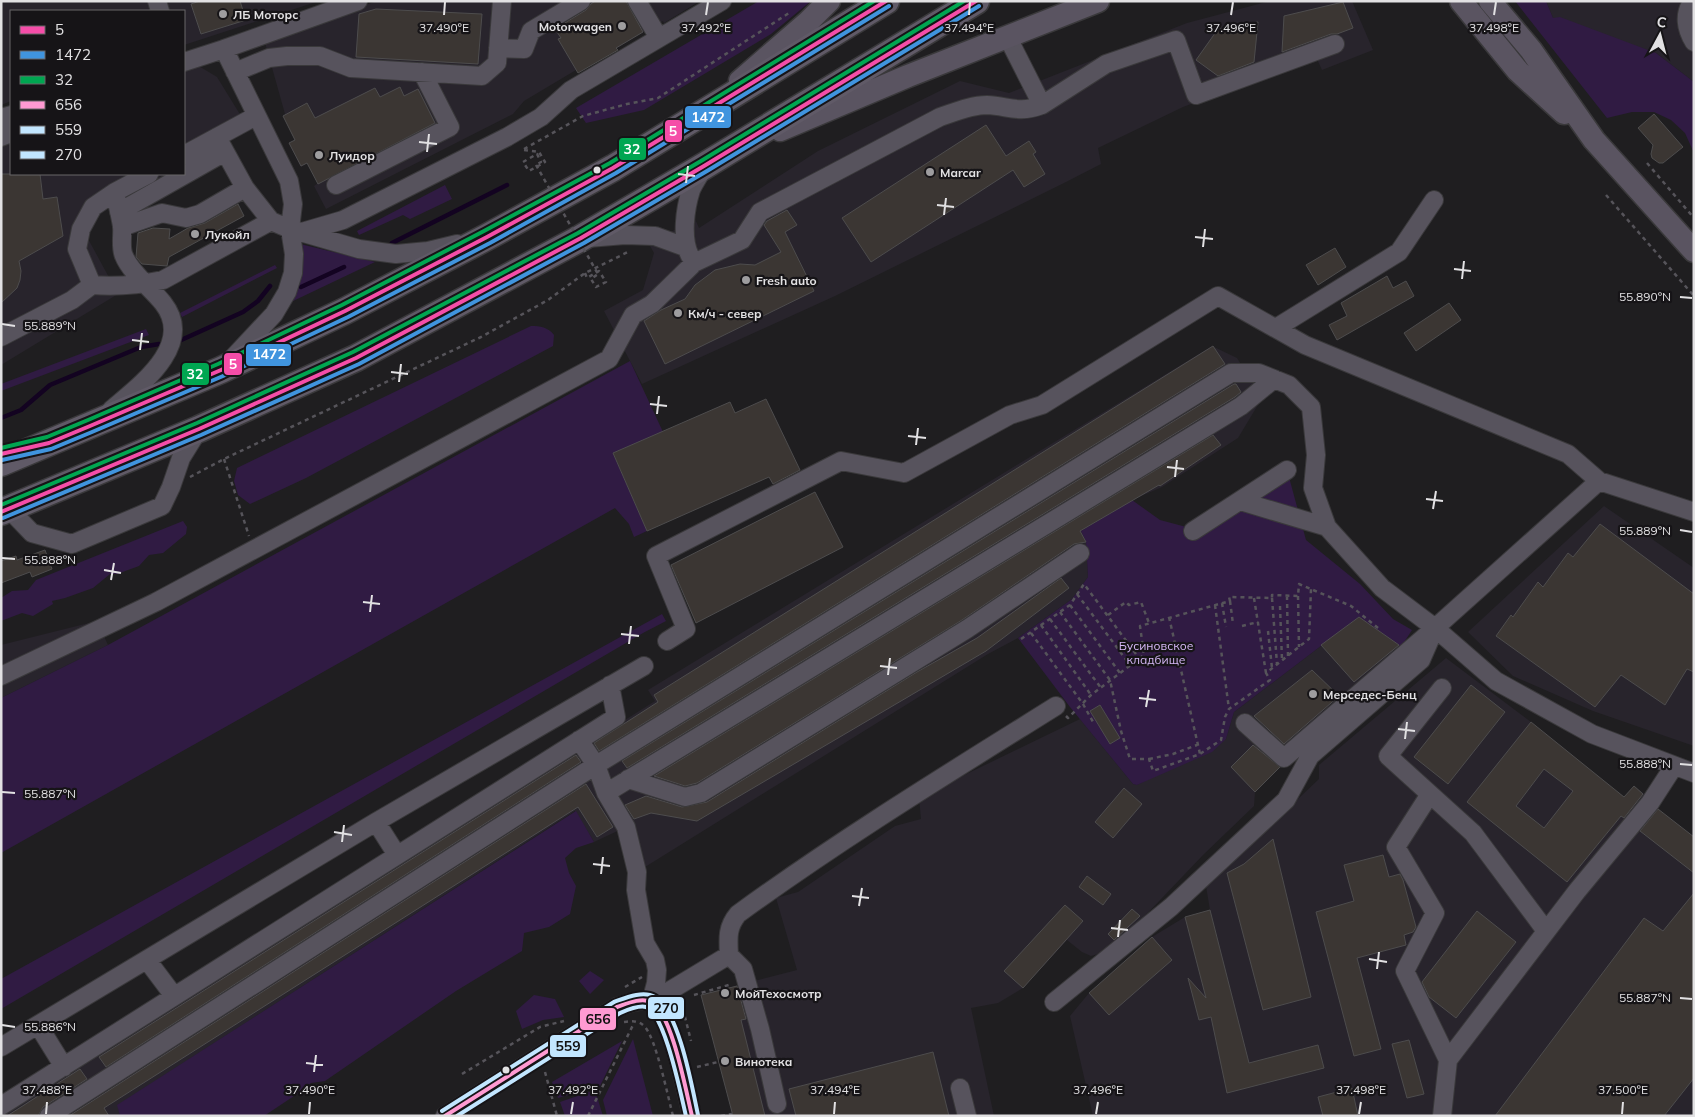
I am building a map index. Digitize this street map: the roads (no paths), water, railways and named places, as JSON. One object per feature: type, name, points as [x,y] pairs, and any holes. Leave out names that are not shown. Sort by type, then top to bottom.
[{"type":"highway","points":[[1,463],[221,370],[345,311],[487,238],[698,117],[886,1]]},
{"type":"highway","points":[[5,510],[199,429],[356,358],[582,238],[976,1]]},
{"type":"main road","points":[[698,117],[808,22],[829,1]]},
{"type":"main road","points":[[731,150],[1007,36],[1098,1]]},
{"type":"main road","points":[[1461,1],[1518,71],[1594,140],[1694,251]]},
{"type":"main road","points":[[1490,1],[1531,50],[1594,140]]},
{"type":"street","points":[[185,62],[358,1]]},
{"type":"street","points":[[235,72],[269,58],[320,56],[351,68],[482,76],[497,62],[502,1]]},
{"type":"street","points":[[498,48],[524,49],[531,31],[581,1]]},
{"type":"street","points":[[638,1],[659,38]]},
{"type":"street","points":[[296,230],[343,220],[507,137],[540,117],[571,90],[722,1]]},
{"type":"street","points":[[1693,1],[1686,14],[1687,27],[1694,42]]},
{"type":"street","points":[[1007,36],[1042,105]]},
{"type":"street","points":[[1,676],[156,602],[254,551],[609,359],[633,315],[652,304],[694,263],[742,240],[760,212],[940,117],[969,107],[987,105],[1009,110],[1031,109],[1042,105],[1106,64],[1176,40],[1196,95],[1335,44]]},
{"type":"street","points":[[221,370],[274,314],[282,302],[293,273],[296,230],[289,181],[224,49]]},
{"type":"street","points":[[336,185],[450,127],[422,72]]},
{"type":"street","points":[[185,172],[256,116]]},
{"type":"street","points":[[221,145],[245,188],[271,221],[296,230],[359,249],[396,254],[428,251],[487,238]]},
{"type":"street","points":[[185,155],[221,145]]},
{"type":"street","points":[[694,263],[685,247],[686,212],[692,189],[704,166]]},
{"type":"street","points":[[92,285],[77,249],[81,229],[93,207],[115,192],[147,175]]},
{"type":"street","points":[[121,220],[181,175]]},
{"type":"street","points":[[121,220],[162,213],[186,218],[200,214],[245,188]]},
{"type":"street","points":[[90,426],[141,384],[166,355],[172,340],[171,319],[163,304],[144,284],[124,255],[121,220],[115,192]]},
{"type":"street","points":[[1276,328],[1399,252],[1434,200]]},
{"type":"street","points":[[1,337],[72,300],[92,285],[144,284],[163,280],[271,221]]},
{"type":"street","points":[[582,238],[625,235],[656,236],[685,247]]},
{"type":"street","points":[[667,641],[686,628],[656,556],[841,461],[904,473],[1010,415],[1042,405],[1218,296],[1305,345],[1568,454],[1599,481],[1694,512]]},
{"type":"street","points":[[49,1116],[596,764],[1231,373],[1259,373],[1289,385],[1311,407],[1316,455],[1313,488],[1327,527],[1382,588],[1436,628],[1496,681],[1592,734],[1694,773]]},
{"type":"street","points":[[606,792],[1241,406],[1274,379]]},
{"type":"street","points":[[5,510],[32,533],[72,544],[162,506],[181,458],[199,429]]},
{"type":"street","points":[[1,454],[49,443]]},
{"type":"street","points":[[1194,531],[1287,470]]},
{"type":"street","points":[[1245,723],[1284,758],[1436,628],[1599,481]]},
{"type":"street","points":[[1240,501],[1327,527]]},
{"type":"street","points":[[628,779],[685,797],[701,793],[967,630],[1080,553]]},
{"type":"street","points":[[1054,1002],[1170,907],[1286,800],[1310,756],[1421,660],[1436,628]]},
{"type":"street","points":[[1,1048],[376,822],[644,666]]},
{"type":"street","points":[[1,1106],[616,717],[610,685]]},
{"type":"street","points":[[1442,688],[1388,756],[1473,833],[1546,931]]},
{"type":"street","points":[[779,1111],[760,1029],[743,969],[729,955],[728,935],[732,922],[738,914],[798,870],[936,780],[1056,706]]},
{"type":"street","points":[[579,740],[596,764],[606,792],[626,827],[636,872],[636,890],[645,943],[655,960],[657,970],[651,1002]]},
{"type":"street","points":[[1442,1116],[1448,1060],[1576,891],[1650,803],[1674,766]]},
{"type":"street","points":[[1430,794],[1396,847],[1435,913],[1405,971],[1448,1060]]},
{"type":"street","points":[[376,822],[397,855]]},
{"type":"street","points":[[651,1002],[729,955]]},
{"type":"street","points":[[147,960],[174,996]]},
{"type":"street","points":[[445,1116],[617,1007],[638,1000],[651,1002],[659,1008],[669,1025],[692,1116]]},
{"type":"street","points":[[38,1025],[64,1066]]},
{"type":"street","points":[[960,1088],[967,1116]]},
{"type":"waterway","points":[[392,243],[507,185]]},
{"type":"waterway","points":[[301,287],[344,267]]},
{"type":"waterway","points":[[179,341],[243,312],[258,301],[270,286]]},
{"type":"waterway","points":[[1,418],[21,410],[50,385],[141,347],[159,344]]},
{"type":"place","name":"ЛБ Моторс","points":[[223,14]]},
{"type":"place","name":"Motorwagen","points":[[622,26]]},
{"type":"place","name":"Луидор","points":[[319,155]]},
{"type":"place","name":"Marcar","points":[[930,172]]},
{"type":"place","name":"Лукойл","points":[[195,234]]},
{"type":"place","name":"Fresh auto","points":[[746,280]]},
{"type":"place","name":"Км/ч - север","points":[[678,313]]},
{"type":"place","name":"Мерседес-Бенц","points":[[1313,694]]},
{"type":"place","name":"МойТехосмотр","points":[[725,993]]},
{"type":"place","name":"Винотека","points":[[725,1061]]},
{"type":"park label","name":"Бусиновское кладбище","points":[[1156,652]]}]
